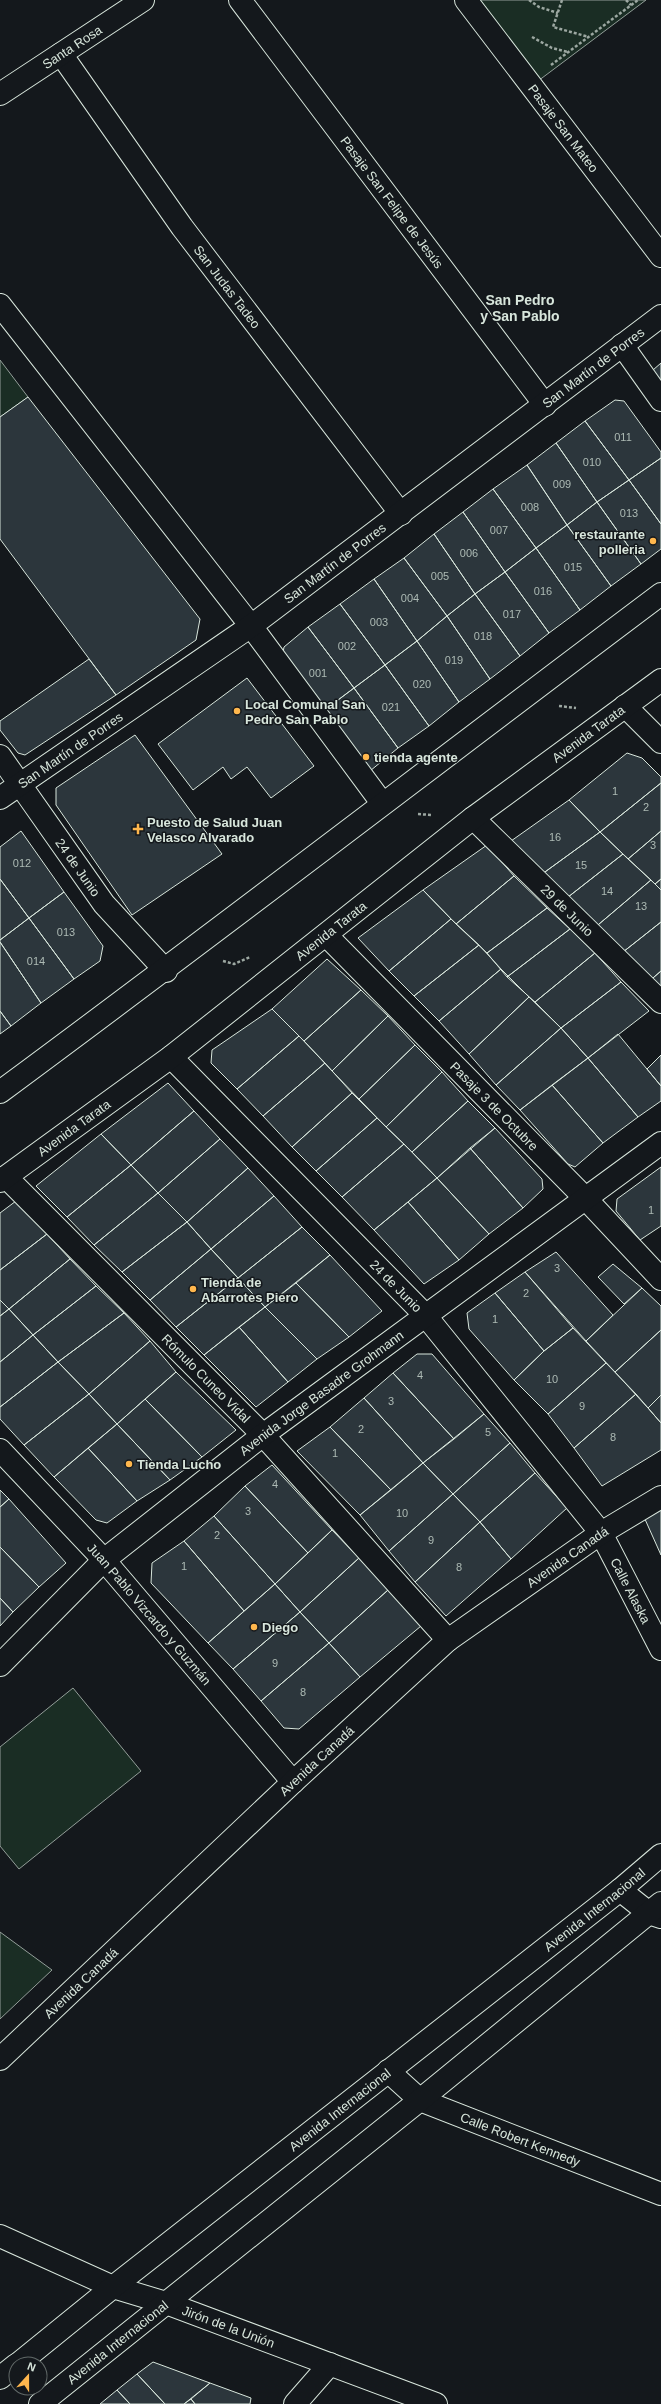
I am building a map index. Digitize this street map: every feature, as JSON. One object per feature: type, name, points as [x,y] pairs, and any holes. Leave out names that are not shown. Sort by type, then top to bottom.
[{"type":"main road","name":"Santa Rosa","points":[[0,94],[143,0]]},
{"type":"main road","name":"Pasaje San Felipe de Jesús","points":[[240,0],[545,404]]},
{"type":"main road","name":"Pasaje San Mateo","points":[[466,0],[661,256]]},
{"type":"main road","name":"San Judas Tadeo","points":[[61,54],[182,227],[401,514]]},
{"type":"main road","points":[[0,305],[251,626],[382,803]]},
{"type":"main road","name":"San Martín de Porres","points":[[0,798],[251,626],[661,316]]},
{"type":"main road","points":[[622,346],[661,400]]},
{"type":"main road","points":[[0,1092],[166,971],[382,803],[661,594]]},
{"type":"main road","name":"Avenida Tarata","points":[[3,1179],[171,1058],[473,818],[661,680]]},
{"type":"main road","points":[[625,706],[661,742]]},
{"type":"main road","name":"24 de Junio","points":[[0,756],[104,904],[166,971]]},
{"type":"main road","name":"29 de Junio","points":[[473,818],[661,1002]]},
{"type":"main road","name":"Pasaje 3 de Octubre","points":[[326,935],[586,1199],[661,1279]]},
{"type":"main road","name":"24 de Junio","points":[[171,1058],[425,1315],[601,1533]]},
{"type":"main road","name":"Avenida Jorge Basadre Grohmann","points":[[0,1665],[104,1560],[263,1435],[661,1143]]},
{"type":"main road","name":"Rómulo Cuneo Vidal","points":[[3,1179],[263,1435],[448,1640]]},
{"type":"main road","name":"Juan Pablo Vizcardo y Guzmán","points":[[0,1450],[104,1560],[293,1782]]},
{"type":"main road","name":"Avenida Canadá","points":[[0,2059],[293,1782],[448,1640],[601,1533],[661,1497]]},
{"type":"main road","name":"Calle Alaska","points":[[601,1533],[661,1649]]},
{"type":"main road","name":"Avenida Internacional","points":[[28,2356],[113,2287],[620,1890],[661,1855]]},
{"type":"main road","points":[[620,1890],[657,1911]]},
{"type":"main road","name":"Avenida Internacional","points":[[40,2404],[657,1911]]},
{"type":"main road","name":"Calle Robert Kennedy","points":[[388,2071],[420,2100],[661,2194]]},
{"type":"main road","name":"Jirón de la Unión","points":[[0,2236],[113,2287],[166,2303],[436,2404]]},
{"type":"main road","points":[[296,2404],[330,2364]]},
{"type":"main road","name":"Avenida Internacional","points":[[0,2378],[8,2372]]},
{"type":"path","points":[[529,0],[539,7],[558,13]]},
{"type":"path","points":[[562,0],[553,27],[589,37]]},
{"type":"path","points":[[626,0],[631,5]]},
{"type":"path","points":[[528,82],[638,0]]},
{"type":"green space","points":[[476,0],[646,0],[538,81]]},
{"type":"green space","points":[[0,360],[28,397],[0,417]]},
{"type":"green space","points":[[73,1688],[141,1771],[19,1869],[0,1846],[0,1747]]},
{"type":"green space","points":[[0,1932],[52,1970],[0,2019]]},
{"type":"building","points":[[661,363],[661,396],[653,370]]},
{"type":"building","points":[[28,397],[200,619],[196,640],[116,695],[0,539],[0,417]]},
{"type":"building","points":[[615,400],[624,401],[661,452],[661,458],[629,480],[585,421]]},
{"type":"building","points":[[585,421],[629,480],[597,502],[556,443]]},
{"type":"building","points":[[556,443],[597,502],[567,525],[527,465]]},
{"type":"building","points":[[661,458],[661,524],[629,480]]},
{"type":"building","points":[[527,465],[567,525],[536,548],[493,489]]},
{"type":"building","points":[[629,480],[661,524],[661,549],[641,564],[597,502]]},
{"type":"building","points":[[493,489],[536,548],[505,572],[463,512]]},
{"type":"building","points":[[597,502],[641,564],[611,586],[567,525]]},
{"type":"building","points":[[463,512],[505,572],[475,594],[434,534]]},
{"type":"building","points":[[567,525],[611,586],[580,610],[536,548]]},
{"type":"building","points":[[434,534],[475,594],[447,616],[404,558]]},
{"type":"building","points":[[536,548],[580,610],[549,633],[505,572]]},
{"type":"building","points":[[404,558],[447,616],[417,641],[374,579]]},
{"type":"building","points":[[505,572],[549,633],[520,656],[475,594]]},
{"type":"building","points":[[374,579],[417,641],[385,665],[340,604]]},
{"type":"building","points":[[475,594],[520,656],[490,679],[447,616]]},
{"type":"building","points":[[340,604],[385,665],[354,688],[308,627]]},
{"type":"building","points":[[447,616],[490,679],[459,702],[417,641]]},
{"type":"building","points":[[308,627],[354,688],[322,712],[282,658],[284,647]]},
{"type":"building","points":[[417,641],[459,702],[429,726],[385,665]]},
{"type":"building","points":[[89,659],[116,695],[25,755],[18,753],[0,730],[0,721]]},
{"type":"building","points":[[385,665],[429,726],[398,748],[354,688]]},
{"type":"building","name":"Local Comunal San Pedro San Pablo","points":[[247,678],[314,766],[271,798],[247,767],[231,779],[223,767],[193,790],[158,744]]},
{"type":"building","points":[[354,688],[398,748],[370,771],[322,712]]},
{"type":"building","name":"Puesto de Salud Juan Velasco Alvarado","points":[[135,735],[222,854],[132,915],[56,805],[56,788]]},
{"type":"building","points":[[627,753],[642,758],[661,777],[661,783],[600,832],[569,800]]},
{"type":"building","points":[[661,783],[661,831],[628,859],[600,832]]},
{"type":"building","points":[[569,800],[600,832],[538,877],[511,841]]},
{"type":"building","points":[[21,831],[64,892],[29,918],[0,879],[0,847]]},
{"type":"building","points":[[661,831],[661,879],[655,884],[628,859]]},
{"type":"building","points":[[600,832],[623,854],[563,901],[538,877]]},
{"type":"building","points":[[487,845],[514,876],[456,924],[423,890]]},
{"type":"building","points":[[623,854],[651,880],[592,930],[563,901]]},
{"type":"building","points":[[514,876],[547,908],[487,953],[456,924]]},
{"type":"building","points":[[0,879],[29,918],[0,940]]},
{"type":"building","points":[[661,879],[661,890],[655,884]]},
{"type":"building","points":[[651,880],[661,890],[661,922],[618,956],[592,930]]},
{"type":"building","points":[[423,890],[451,919],[389,971],[358,938]]},
{"type":"building","points":[[64,892],[103,946],[100,961],[74,979],[29,918]]},
{"type":"building","points":[[547,908],[570,929],[507,977],[487,953]]},
{"type":"building","points":[[29,918],[74,979],[41,1003],[0,942],[0,940]]},
{"type":"building","points":[[451,919],[479,945],[414,996],[389,971]]},
{"type":"building","points":[[661,922],[661,971],[646,984],[618,956]]},
{"type":"building","points":[[570,929],[595,953],[535,1002],[507,977]]},
{"type":"building","points":[[0,942],[41,1003],[11,1026],[0,1011]]},
{"type":"building","points":[[479,945],[501,969],[439,1021],[414,996]]},
{"type":"building","points":[[595,953],[621,982],[561,1028],[535,1002]]},
{"type":"building","points":[[327,959],[361,990],[304,1041],[272,1009]]},
{"type":"building","points":[[501,969],[529,997],[469,1054],[439,1021]]},
{"type":"building","points":[[661,971],[661,999],[646,984]]},
{"type":"building","points":[[621,982],[649,1011],[588,1058],[561,1028]]},
{"type":"building","points":[[361,990],[388,1016],[332,1071],[304,1041]]},
{"type":"building","points":[[529,997],[561,1028],[496,1085],[469,1054]]},
{"type":"building","points":[[272,1009],[299,1036],[237,1089],[211,1063],[212,1050]]},
{"type":"building","points":[[0,1011],[11,1026],[0,1034]]},
{"type":"building","points":[[388,1016],[415,1045],[359,1099],[332,1071]]},
{"type":"building","points":[[561,1028],[588,1058],[520,1110],[496,1085]]},
{"type":"building","points":[[618,1034],[661,1086],[661,1101],[638,1117],[588,1058]]},
{"type":"building","points":[[299,1036],[325,1063],[263,1116],[237,1089]]},
{"type":"building","points":[[415,1045],[442,1072],[386,1127],[359,1099]]},
{"type":"building","points":[[661,1055],[661,1086],[647,1069]]},
{"type":"building","points":[[588,1058],[638,1117],[603,1143],[552,1085]]},
{"type":"building","points":[[325,1063],[352,1093],[292,1147],[263,1116]]},
{"type":"building","points":[[442,1072],[468,1101],[412,1152],[386,1127]]},
{"type":"building","points":[[168,1083],[194,1111],[131,1165],[101,1134]]},
{"type":"building","points":[[552,1085],[603,1143],[575,1167],[568,1164],[520,1110]]},
{"type":"building","points":[[352,1093],[377,1118],[316,1171],[292,1147]]},
{"type":"building","points":[[468,1101],[495,1128],[437,1178],[412,1152]]},
{"type":"building","points":[[194,1111],[220,1139],[158,1193],[131,1165]]},
{"type":"building","points":[[377,1118],[404,1144],[342,1197],[316,1171]]},
{"type":"building","points":[[495,1128],[542,1179],[543,1189],[523,1208],[470,1148]]},
{"type":"building","points":[[101,1134],[131,1165],[67,1217],[36,1186]]},
{"type":"building","points":[[220,1139],[248,1168],[187,1222],[158,1193]]},
{"type":"building","points":[[404,1144],[437,1178],[374,1230],[342,1197]]},
{"type":"building","points":[[470,1148],[523,1208],[489,1234],[437,1178]]},
{"type":"building","points":[[131,1165],[158,1193],[94,1245],[67,1217]]},
{"type":"building","points":[[661,1167],[661,1226],[640,1240],[616,1211],[617,1199]]},
{"type":"building","points":[[248,1168],[274,1196],[211,1249],[187,1222]]},
{"type":"building","points":[[437,1178],[489,1234],[459,1260],[408,1202]]},
{"type":"building","points":[[158,1193],[187,1222],[122,1272],[94,1245]]},
{"type":"building","points":[[274,1196],[302,1227],[238,1278],[211,1249]]},
{"type":"building","points":[[16,1201],[47,1234],[0,1270],[0,1213]]},
{"type":"building","points":[[408,1202],[459,1260],[424,1284],[374,1230]]},
{"type":"building","points":[[187,1222],[211,1249],[150,1300],[122,1272]]},
{"type":"building","points":[[302,1227],[330,1255],[265,1307],[238,1278]]},
{"type":"building","points":[[47,1234],[70,1259],[9,1309],[0,1300],[0,1270]]},
{"type":"building","name":"Tienda de Abarrotes Piero","points":[[211,1249],[238,1278],[176,1327],[150,1300]]},
{"type":"building","points":[[556,1252],[613,1315],[586,1341],[525,1272]]},
{"type":"building","points":[[330,1255],[382,1311],[349,1337],[296,1283]]},
{"type":"building","points":[[70,1259],[96,1286],[33,1335],[9,1309]]},
{"type":"building","points":[[613,1264],[642,1288],[624,1304],[598,1277]]},
{"type":"building","points":[[525,1272],[573,1328],[544,1351],[495,1293]]},
{"type":"building","points":[[238,1278],[265,1307],[204,1355],[176,1327]]},
{"type":"building","points":[[296,1283],[349,1337],[317,1359],[265,1307]]},
{"type":"building","points":[[96,1286],[124,1313],[58,1362],[33,1335]]},
{"type":"building","points":[[642,1288],[661,1306],[661,1330],[615,1372],[586,1341]]},
{"type":"building","points":[[495,1293],[544,1351],[514,1380],[469,1329],[467,1313]]},
{"type":"building","points":[[0,1300],[9,1309],[0,1316]]},
{"type":"building","points":[[265,1307],[317,1359],[288,1382],[239,1327]]},
{"type":"building","points":[[9,1309],[33,1335],[0,1362],[0,1316]]},
{"type":"building","points":[[124,1313],[150,1341],[89,1394],[58,1362]]},
{"type":"building","points":[[239,1327],[288,1382],[256,1407],[204,1355]]},
{"type":"building","points":[[573,1328],[606,1363],[548,1414],[514,1380],[544,1351]]},
{"type":"building","points":[[661,1330],[661,1395],[648,1408],[615,1372]]},
{"type":"building","points":[[33,1335],[58,1362],[0,1407],[0,1362]]},
{"type":"building","points":[[150,1341],[176,1372],[117,1424],[89,1394]]},
{"type":"building","points":[[417,1354],[432,1354],[484,1414],[454,1439],[393,1373]]},
{"type":"building","points":[[58,1362],[89,1394],[24,1445],[0,1419],[0,1407]]},
{"type":"building","points":[[606,1363],[636,1394],[574,1448],[548,1414]]},
{"type":"building","points":[[176,1372],[236,1430],[202,1457],[145,1399]]},
{"type":"building","points":[[393,1373],[454,1439],[423,1463],[364,1398]]},
{"type":"building","points":[[89,1394],[117,1424],[54,1477],[24,1445]]},
{"type":"building","points":[[636,1394],[661,1423],[661,1450],[602,1486],[574,1448]]},
{"type":"building","points":[[661,1395],[661,1423],[648,1408]]},
{"type":"building","points":[[364,1398],[423,1463],[391,1490],[330,1427]]},
{"type":"building","points":[[145,1399],[202,1457],[170,1480],[117,1424]]},
{"type":"building","points":[[484,1414],[510,1443],[453,1494],[423,1463]]},
{"type":"building","name":"Tienda Lucho","points":[[117,1424],[170,1480],[137,1501],[88,1448]]},
{"type":"building","points":[[330,1427],[391,1490],[360,1515],[297,1451]]},
{"type":"building","points":[[510,1443],[535,1473],[480,1522],[453,1494]]},
{"type":"building","points":[[88,1448],[137,1501],[107,1523],[96,1520],[54,1477]]},
{"type":"building","points":[[423,1463],[453,1494],[389,1551],[360,1515]]},
{"type":"building","points":[[272,1465],[332,1530],[308,1553],[245,1486]]},
{"type":"building","points":[[535,1473],[567,1508],[511,1559],[480,1522]]},
{"type":"building","points":[[245,1486],[308,1553],[275,1584],[214,1516]]},
{"type":"building","points":[[0,1490],[9,1499],[0,1507]]},
{"type":"building","points":[[453,1494],[480,1522],[415,1582],[389,1551]]},
{"type":"building","points":[[9,1499],[66,1563],[39,1587],[0,1547],[0,1507]]},
{"type":"building","points":[[661,1509],[661,1555],[644,1517]]},
{"type":"building","points":[[214,1516],[275,1584],[244,1611],[184,1541]]},
{"type":"building","points":[[480,1522],[511,1559],[446,1616],[415,1582]]},
{"type":"building","points":[[332,1530],[359,1558],[300,1612],[275,1584]]},
{"type":"building","points":[[184,1541],[244,1611],[208,1643],[151,1583],[152,1563]]},
{"type":"building","points":[[0,1547],[39,1587],[13,1612],[0,1598]]},
{"type":"building","points":[[359,1558],[388,1590],[329,1643],[300,1612]]},
{"type":"building","name":"Diego","points":[[275,1584],[300,1612],[233,1669],[208,1643]]},
{"type":"building","points":[[388,1590],[421,1626],[360,1677],[329,1643]]},
{"type":"building","points":[[0,1598],[13,1612],[0,1626]]},
{"type":"building","points":[[300,1612],[329,1643],[261,1701],[233,1669]]},
{"type":"building","points":[[329,1643],[360,1677],[299,1729],[284,1728],[261,1701]]},
{"type":"building","points":[[153,2362],[210,2383],[184,2404],[165,2404],[137,2374]]},
{"type":"building","points":[[137,2374],[165,2404],[130,2404],[117,2390]]},
{"type":"building","points":[[210,2383],[251,2398],[250,2404],[195,2404],[191,2399]]},
{"type":"building","points":[[117,2390],[130,2404],[100,2404]]},
{"type":"building","points":[[191,2399],[195,2404],[184,2404]]},
{"type":"place","name":"restaurante polleria","points":[[653,541]]},
{"type":"place","name":"Local Comunal San Pedro San Pablo","points":[[237,711]]},
{"type":"place","name":"tienda agente","points":[[366,757]]},
{"type":"place","name":"Puesto de Salud Juan Velasco Alvarado","points":[[138,829]]},
{"type":"place","name":"Tienda de Abarrotes Piero","points":[[193,1289]]},
{"type":"place","name":"Tienda Lucho","points":[[129,1464]]},
{"type":"place","name":"Diego","points":[[254,1627]]},
{"type":"district","name":"San Pedro y San Pablo","points":[[520,308]]}]
